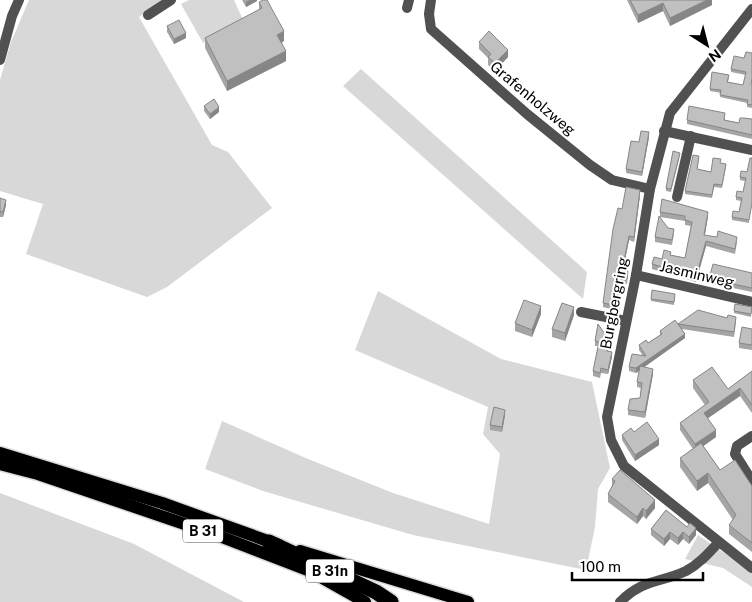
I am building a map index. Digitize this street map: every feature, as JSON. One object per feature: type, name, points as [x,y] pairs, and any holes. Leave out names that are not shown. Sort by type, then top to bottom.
[{"type":"highway","name":"B 31n","points":[[268,542],[376,592],[391,602]]},
{"type":"highway","name":"B 31n","points":[[310,571],[378,602]]},
{"type":"main road","name":"B 31","points":[[0,453],[162,503],[268,542],[468,602]]},
{"type":"main road","name":"B 31","points":[[0,464],[38,474],[186,524],[310,571],[365,602]]},
{"type":"street","points":[[0,60],[12,16],[20,0]]},
{"type":"street","points":[[148,15],[171,0]]},
{"type":"street","name":"Grafenholzweg","points":[[431,0],[428,14],[431,29],[527,114],[590,166],[612,180],[650,189]]},
{"type":"street","name":"Burgbergring","points":[[752,9],[670,113],[650,189],[636,275],[607,417],[609,432],[615,450],[624,466],[718,543],[752,568]]},
{"type":"street","points":[[664,131],[752,150]]},
{"type":"street","points":[[677,197],[691,136]]},
{"type":"street","name":"Jasminweg","points":[[636,275],[752,302]]},
{"type":"street","points":[[581,312],[626,321]]},
{"type":"street","points":[[752,436],[737,446],[735,454],[752,481]]},
{"type":"street","points":[[620,602],[650,582],[687,570],[700,561],[718,543]]},
{"type":"shaded area","points":[[29,0],[165,0],[139,17],[212,145],[228,152],[272,208],[167,287],[147,297],[26,254],[43,204],[0,191],[0,80],[11,42]]},
{"type":"shaded area","points":[[189,0],[234,0],[244,22],[203,43],[181,4]]},
{"type":"shaded area","points":[[361,69],[587,272],[583,299],[343,86]]},
{"type":"shaded area","points":[[378,291],[501,359],[592,382],[610,468],[598,489],[595,527],[586,570],[413,535],[263,491],[205,469],[222,421],[308,459],[393,493],[489,524],[500,454],[483,434],[488,407],[355,350]]},
{"type":"shaded area","points":[[0,493],[134,544],[244,602],[0,602]]},
{"type":"shaded area","points":[[698,535],[752,572],[752,587],[723,568],[685,559]]},
{"type":"building","points":[[267,0],[284,31],[277,35],[286,51],[227,81],[205,38],[262,8],[259,2]]},
{"type":"building","points":[[630,0],[707,0],[670,18],[663,3],[638,15]]},
{"type":"building","points":[[179,20],[186,33],[174,39],[167,26]]},
{"type":"building","points":[[489,31],[508,50],[495,63],[488,57],[491,54],[479,42]]},
{"type":"building","points":[[746,52],[752,53],[752,105],[747,104],[748,100],[720,95],[721,90],[710,89],[712,72],[729,75],[727,82],[743,85],[746,72],[731,69],[734,56],[744,58]]},
{"type":"building","points":[[214,99],[219,107],[210,114],[204,106]]},
{"type":"building","points":[[689,106],[725,113],[724,120],[739,123],[740,118],[752,119],[752,135],[687,120]]},
{"type":"building","points":[[641,131],[649,132],[642,172],[626,169],[631,141],[639,142]]},
{"type":"building","points":[[673,151],[680,153],[671,189],[666,188]]},
{"type":"building","points":[[693,155],[699,156],[697,169],[711,172],[713,158],[721,159],[720,163],[726,164],[722,185],[714,184],[712,195],[685,191]]},
{"type":"building","points":[[750,158],[752,158],[752,203],[749,220],[732,217],[733,211],[739,212],[742,198],[736,197],[737,191],[743,192],[746,178],[740,177],[741,171],[747,172]]},
{"type":"building","points":[[626,187],[640,190],[634,237],[629,236],[622,270],[628,271],[627,279],[622,278],[619,306],[603,303],[613,229],[618,208],[622,209]]},
{"type":"building","points":[[0,198],[6,200],[3,212],[0,211]]},
{"type":"building","points":[[662,199],[708,212],[704,235],[717,237],[718,231],[737,237],[735,249],[706,241],[696,277],[652,264],[654,257],[662,259],[664,250],[671,252],[670,255],[685,258],[692,222],[685,220],[685,216],[660,212]]},
{"type":"building","points":[[659,216],[668,228],[674,229],[672,240],[655,237]]},
{"type":"building","points":[[713,264],[752,273],[752,288],[709,279]]},
{"type":"building","points":[[652,290],[675,294],[674,302],[651,299]]},
{"type":"building","points":[[524,300],[541,306],[532,330],[515,323]]},
{"type":"building","points":[[562,303],[574,307],[565,333],[552,329]]},
{"type":"building","points":[[735,304],[752,307],[751,314],[734,311]]},
{"type":"building","points":[[698,310],[727,318],[728,315],[736,317],[734,332],[678,324]]},
{"type":"building","points":[[675,320],[685,334],[636,368],[629,367],[632,354],[646,356],[639,345],[646,340],[648,343],[662,334],[660,331]]},
{"type":"building","points":[[598,324],[609,340],[607,351],[612,352],[608,370],[601,368],[600,373],[593,371],[599,342],[595,341]]},
{"type":"building","points":[[742,327],[752,329],[752,345],[739,343]]},
{"type":"building","points":[[640,366],[653,369],[645,412],[628,410],[630,399],[640,398],[642,383],[637,382]]},
{"type":"building","points":[[712,367],[728,389],[752,371],[752,405],[740,388],[704,413],[716,430],[695,444],[680,423],[709,402],[693,380]]},
{"type":"building","points":[[494,407],[505,410],[502,427],[490,425]]},
{"type":"building","points":[[647,422],[659,439],[635,455],[622,435],[631,428],[634,432]]},
{"type":"building","points":[[701,443],[720,470],[735,460],[752,486],[752,543],[729,525],[736,515],[708,473],[697,481],[680,458]]},
{"type":"building","points":[[620,470],[655,500],[646,511],[643,508],[637,517],[608,494],[615,481],[612,479]]},
{"type":"building","points":[[666,510],[687,527],[690,523],[696,528],[689,537],[683,532],[678,538],[670,532],[664,539],[651,529]]}]
